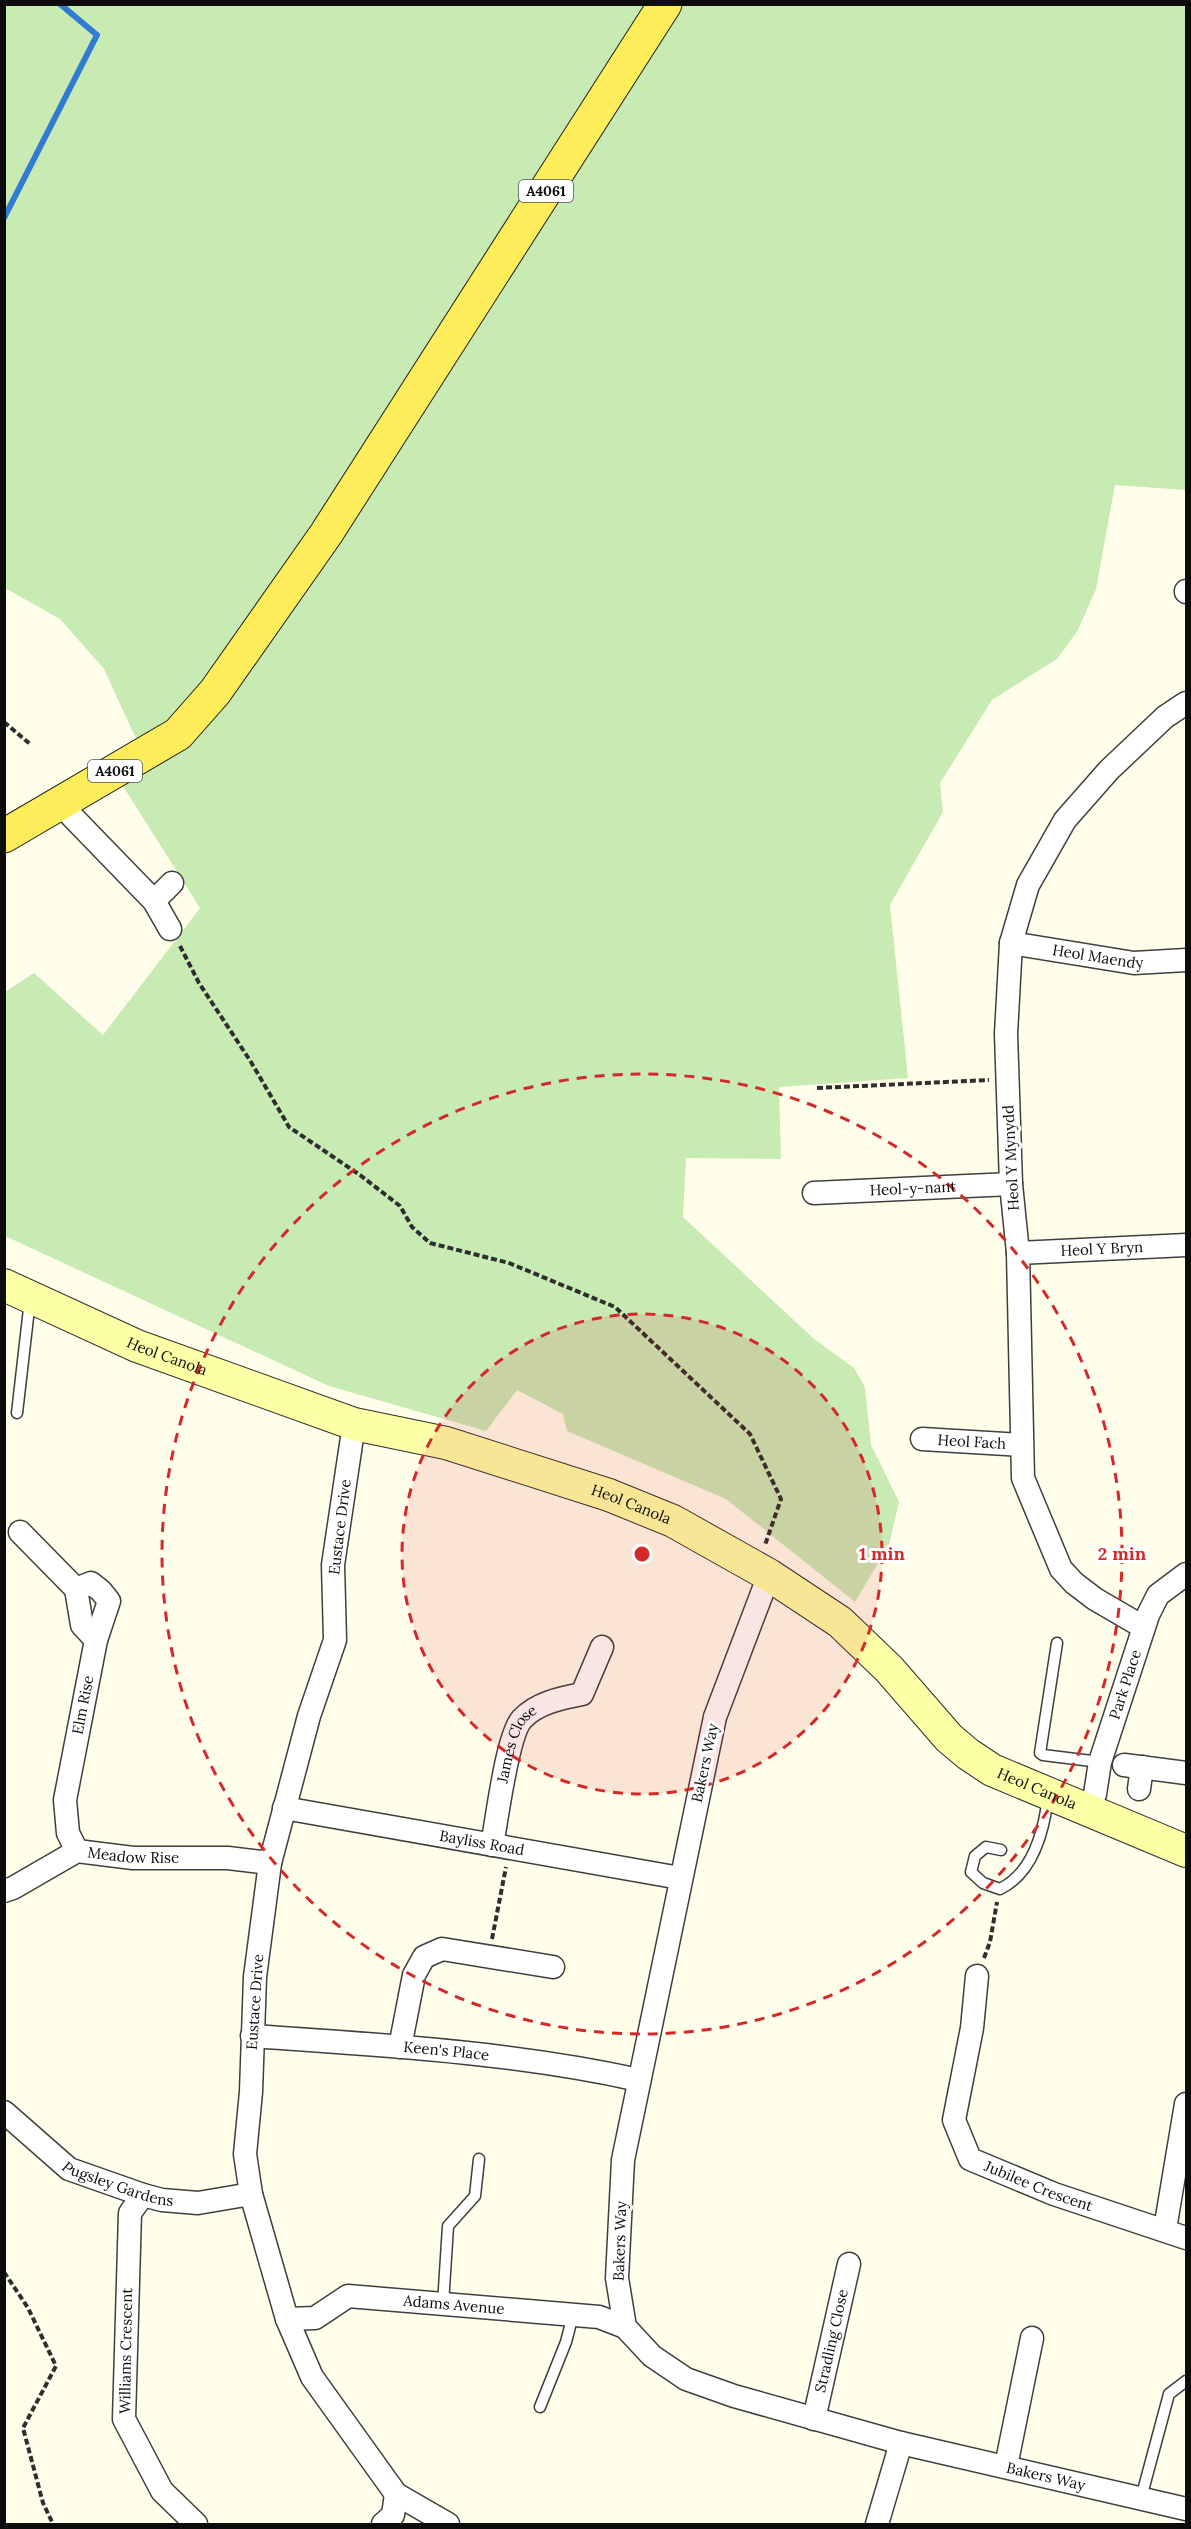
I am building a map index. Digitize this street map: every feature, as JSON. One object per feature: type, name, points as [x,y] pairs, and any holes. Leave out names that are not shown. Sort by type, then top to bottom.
[{"type":"main road","name":"A4061","points":[[4,836],[178,734],[215,693],[326,534],[665,4]]},
{"type":"street","name":"Heol Y Mynydd","points":[[1143,1627],[1095,1599],[1074,1583],[1061,1569],[1023,1478],[1018,1253],[1011,1184],[1006,1034],[1011,943],[1028,885],[1065,820],[1109,770],[1165,717],[1186,703]]},
{"type":"street","points":[[59,803],[154,901],[170,929]]},
{"type":"street","points":[[154,901],[172,883]]},
{"type":"street","name":"Heol Maendy","points":[[1011,943],[1134,963],[1186,960]]},
{"type":"street","name":"Heol-y-nant","points":[[814,1193],[1011,1184]]},
{"type":"street","name":"Heol Y Bryn","points":[[1018,1253],[1186,1245]]},
{"type":"street","name":"Heol Canola","points":[[17,1291],[137,1346],[354,1424],[446,1443],[609,1495],[673,1521],[763,1572],[840,1622],[865,1644],[949,1738],[992,1770],[1186,1851]]},
{"type":"street","name":"Eustace Drive","points":[[354,1424],[333,1565],[335,1640],[309,1716],[270,1863],[255,1977],[251,2092],[245,2154],[251,2194],[287,2319],[312,2377],[396,2494],[448,2524]]},
{"type":"street","name":"Heol Fach","points":[[921,1439],[1021,1445]]},
{"type":"street","points":[[20,1532],[75,1589],[82,1625],[96,1640]]},
{"type":"street","name":"Bakers Way","points":[[763,1572],[715,1717],[623,2160],[617,2278],[625,2327],[652,2356],[686,2379],[814,2419],[901,2443],[1186,2509]]},
{"type":"street","name":"Park Place","points":[[1089,1809],[1095,1794],[1100,1762],[1143,1627],[1158,1595],[1186,1574]]},
{"type":"street","name":"Elm Rise","points":[[75,1589],[91,1583],[109,1601],[96,1640],[64,1800],[68,1833],[77,1851]]},
{"type":"street","name":"James Close","points":[[501,1847],[512,1740],[521,1720],[536,1708],[582,1694],[602,1647]]},
{"type":"street","points":[[1140,1789],[1133,1766],[1186,1773]]},
{"type":"street","name":"Bayliss Road","points":[[284,1808],[680,1878]]},
{"type":"street","name":"Meadow Rise","points":[[4,1891],[14,1888],[77,1851],[133,1858],[228,1858],[270,1863]]},
{"type":"street","points":[[400,2047],[414,1975],[424,1957],[442,1949],[553,1967]]},
{"type":"street","name":"Jubilee Crescent","points":[[977,1976],[972,2028],[954,2120],[970,2159],[1054,2194],[1165,2229],[1186,2238]]},
{"type":"street","name":"Keen's Place","points":[[252,2036],[400,2047],[584,2068],[639,2080]]},
{"type":"street","points":[[1165,2229],[1186,2104]]},
{"type":"street","name":"Pugsley Gardens","points":[[4,2112],[69,2169],[143,2195],[162,2200],[198,2203],[251,2194]]},
{"type":"street","name":"Williams Crescent","points":[[143,2195],[130,2213],[124,2419],[162,2491],[196,2524]]},
{"type":"street","name":"Stradling Close","points":[[814,2419],[849,2264]]},
{"type":"street","name":"Adams Avenue","points":[[287,2319],[315,2318],[348,2296],[599,2317],[625,2327]]},
{"type":"street","points":[[1006,2466],[1032,2338]]},
{"type":"street","points":[[877,2524],[901,2443]]},
{"type":"street","points":[[383,2524],[393,2515],[396,2494]]},
{"type":"lane","points":[[17,1291],[17,1413]]},
{"type":"lane","points":[[1056,1643],[1040,1753],[1100,1762]]},
{"type":"lane","points":[[1002,1850],[986,1848],[975,1856],[972,1872],[983,1883],[1000,1889],[1014,1882],[1032,1855],[1044,1827],[1048,1794]]},
{"type":"lane","points":[[443,2304],[448,2226],[475,2196],[479,2159]]},
{"type":"lane","points":[[540,2407],[566,2342],[573,2315]]},
{"type":"lane","points":[[1141,2498],[1169,2394],[1186,2382]]},
{"type":"path","points":[[4,722],[30,744]]},
{"type":"path","points":[[170,929],[199,983],[251,1062],[289,1127],[360,1175],[400,1206],[412,1227],[430,1243],[509,1263],[615,1307],[750,1434],[781,1499],[763,1572]]},
{"type":"path","points":[[817,1088],[1007,1079]]},
{"type":"path","points":[[488,1957],[501,1847]]},
{"type":"path","points":[[977,1976],[990,1942],[1000,1889]]},
{"type":"path","points":[[4,2272],[28,2308],[56,2366],[23,2428],[43,2503],[53,2524]]},
{"type":"green space","points":[[5,5],[1186,5],[1186,490],[1115,485],[1096,589],[1078,630],[1057,659],[992,700],[940,783],[943,812],[890,905],[908,1078],[779,1087],[781,1159],[686,1158],[683,1217],[813,1338],[854,1368],[865,1387],[871,1445],[899,1502],[889,1545],[855,1602],[726,1499],[567,1431],[563,1414],[517,1390],[486,1431],[329,1386],[5,1236],[5,992],[34,973],[103,1035],[200,908],[114,772],[143,754],[104,669],[60,619],[5,588]]},
{"type":"waterway","points":[[4,218],[97,35],[60,4]]}]
